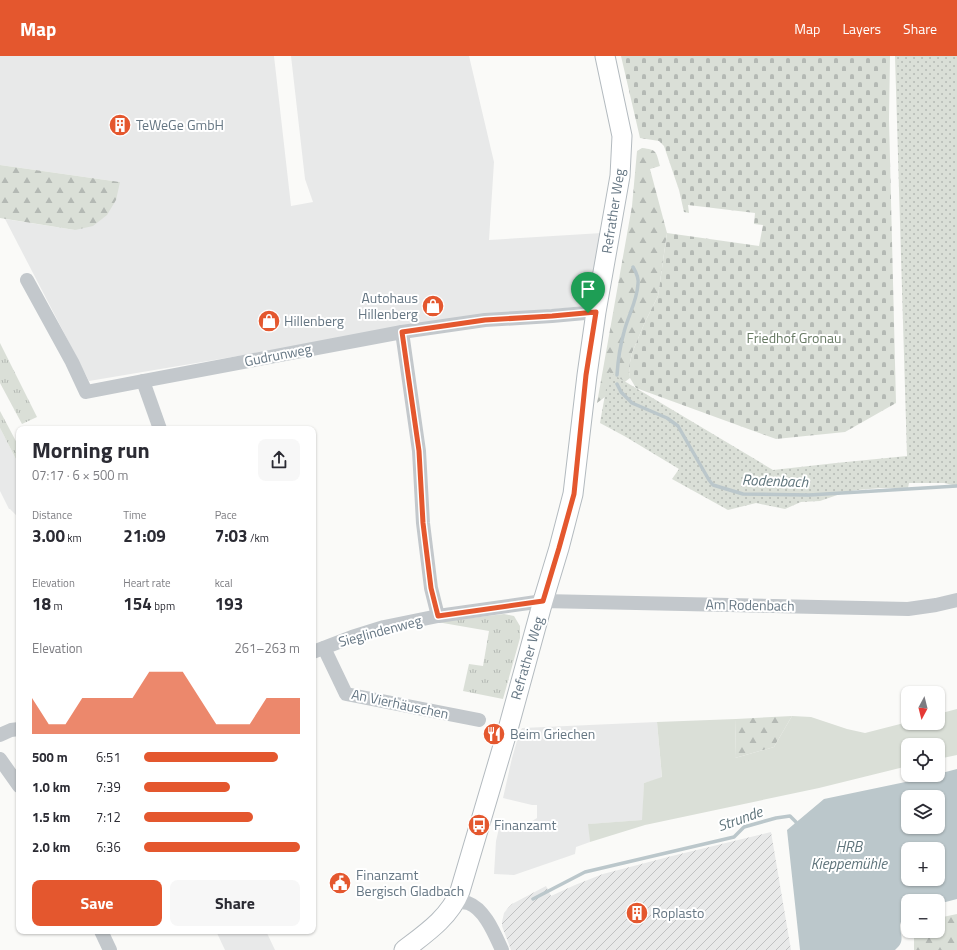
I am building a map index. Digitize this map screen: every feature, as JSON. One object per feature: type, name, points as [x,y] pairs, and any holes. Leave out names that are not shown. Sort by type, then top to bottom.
[{"type":"main road","name":"Refrather Weg","points":[[404,950],[439,921],[455,901],[464,880],[574,494],[586,375],[620,176],[622,143],[620,125],[605,56]]},
{"type":"street","name":"Gudrunweg","points":[[27,280],[72,362],[86,392],[402,332],[485,320],[596,312]]},
{"type":"street","points":[[402,332],[419,451],[423,523],[431,588],[438,616]]},
{"type":"street","points":[[143,381],[159,426]]},
{"type":"street","name":"Am Rodenbach","points":[[543,601],[908,609],[957,600]]},
{"type":"street","name":"Sieglindenweg","points":[[318,650],[384,627],[438,616],[543,601]]},
{"type":"street","name":"An Vierhäuschen","points":[[318,650],[346,694],[480,720]]},
{"type":"street","points":[[0,735],[16,729]]},
{"type":"street","points":[[0,759],[16,782]]},
{"type":"street","points":[[455,901],[468,903],[479,910],[490,926],[502,950]]},
{"type":"street","points":[[102,934],[110,950]]},
{"type":"shaded area","points":[[0,56],[274,56],[291,206],[313,202],[305,179],[291,56],[469,56],[494,162],[489,240],[602,233],[588,304],[583,306],[446,321],[89,381],[5,219],[75,230],[120,182],[0,165]]},
{"type":"shaded area","points":[[0,428],[16,459],[16,515],[9,509],[0,491]]},
{"type":"shaded area","points":[[657,722],[662,778],[644,783],[643,820],[589,824],[590,842],[576,847],[575,854],[514,875],[494,874],[496,841],[500,824],[521,828],[537,818],[537,805],[503,798],[512,758],[522,728]]},
{"type":"shaded area","points":[[771,832],[791,950],[511,950],[502,926],[504,913],[512,904],[546,886],[551,896],[603,874]]},
{"type":"shaded area","points":[[217,934],[267,934],[275,950],[225,950]]},
{"type":"green space","name":"Friedhof Gronau","points":[[621,56],[890,56],[889,119],[896,403],[845,432],[776,439],[636,388],[630,378],[629,367],[632,353],[658,296],[667,233],[759,246],[763,225],[754,224],[755,213],[688,205],[689,213],[684,212],[679,190],[664,146],[659,141],[640,138]]},
{"type":"green space","points":[[895,56],[957,56],[957,486],[944,483],[909,483],[908,488],[857,490],[846,492],[820,501],[801,502],[785,509],[756,503],[728,510],[672,479],[679,469],[600,423],[609,372],[773,470],[907,456]]},
{"type":"green space","points":[[642,148],[655,152],[660,166],[650,169],[667,233],[658,296],[632,353],[629,367],[630,378],[597,403],[632,206],[637,151]]},
{"type":"green space","points":[[0,165],[120,182],[116,200],[107,215],[93,226],[75,230],[0,218]]},
{"type":"green space","points":[[0,343],[37,417],[22,424],[0,383]]},
{"type":"green space","points":[[0,411],[16,441],[16,459],[0,428]]},
{"type":"green space","points":[[504,614],[514,616],[520,626],[520,638],[503,699],[463,691],[469,664],[483,666],[489,631],[437,622]]},
{"type":"green space","points":[[957,709],[957,755],[945,758],[945,738],[901,738],[901,768],[819,788],[645,825],[590,842],[588,824],[642,820],[644,783],[662,777],[657,722],[736,719],[735,758],[774,747],[792,716],[811,717],[847,729],[865,733],[901,724],[901,730],[945,730],[945,712]]},
{"type":"green space","points":[[792,716],[774,747],[735,758],[736,719]]},
{"type":"green space","points":[[957,914],[957,950],[914,950],[914,938],[945,938],[945,917]]},
{"type":"water","name":"HRB Kieppemühle","points":[[957,769],[957,899],[945,902],[945,894],[901,894],[900,925],[902,938],[900,944],[895,950],[800,950],[787,830],[824,799],[905,782],[945,782],[945,772]]},
{"type":"waterway","name":"Rodenbach","points":[[617,375],[619,353],[637,290],[638,280],[633,267]]},
{"type":"waterway","name":"Rodenbach","points":[[617,384],[621,392],[632,403],[667,418],[678,426],[713,485],[743,494],[809,495],[957,486]]},
{"type":"waterway","name":"Strunde","points":[[533,899],[585,872],[734,837],[744,827],[776,818],[790,816],[797,825]]},
{"type":"place","name":"TeWeGe GmbH","points":[[120,125]]},
{"type":"place","name":"Autohaus Hillenberg","points":[[433,306]]},
{"type":"place","name":"Hillenberg","points":[[269,321]]},
{"type":"place","name":"Beim Griechen","points":[[494,734]]},
{"type":"place","name":"Finanzamt","points":[[479,825]]},
{"type":"place","name":"Finanzamt Bergisch Gladbach","points":[[340,883]]},
{"type":"place","name":"Roplasto","points":[[637,913]]},
{"type":"route","points":[[596,312],[586,375],[574,494],[543,601],[438,616],[431,588],[423,523],[419,451],[402,332],[485,320],[588,313],[596,312]]}]
